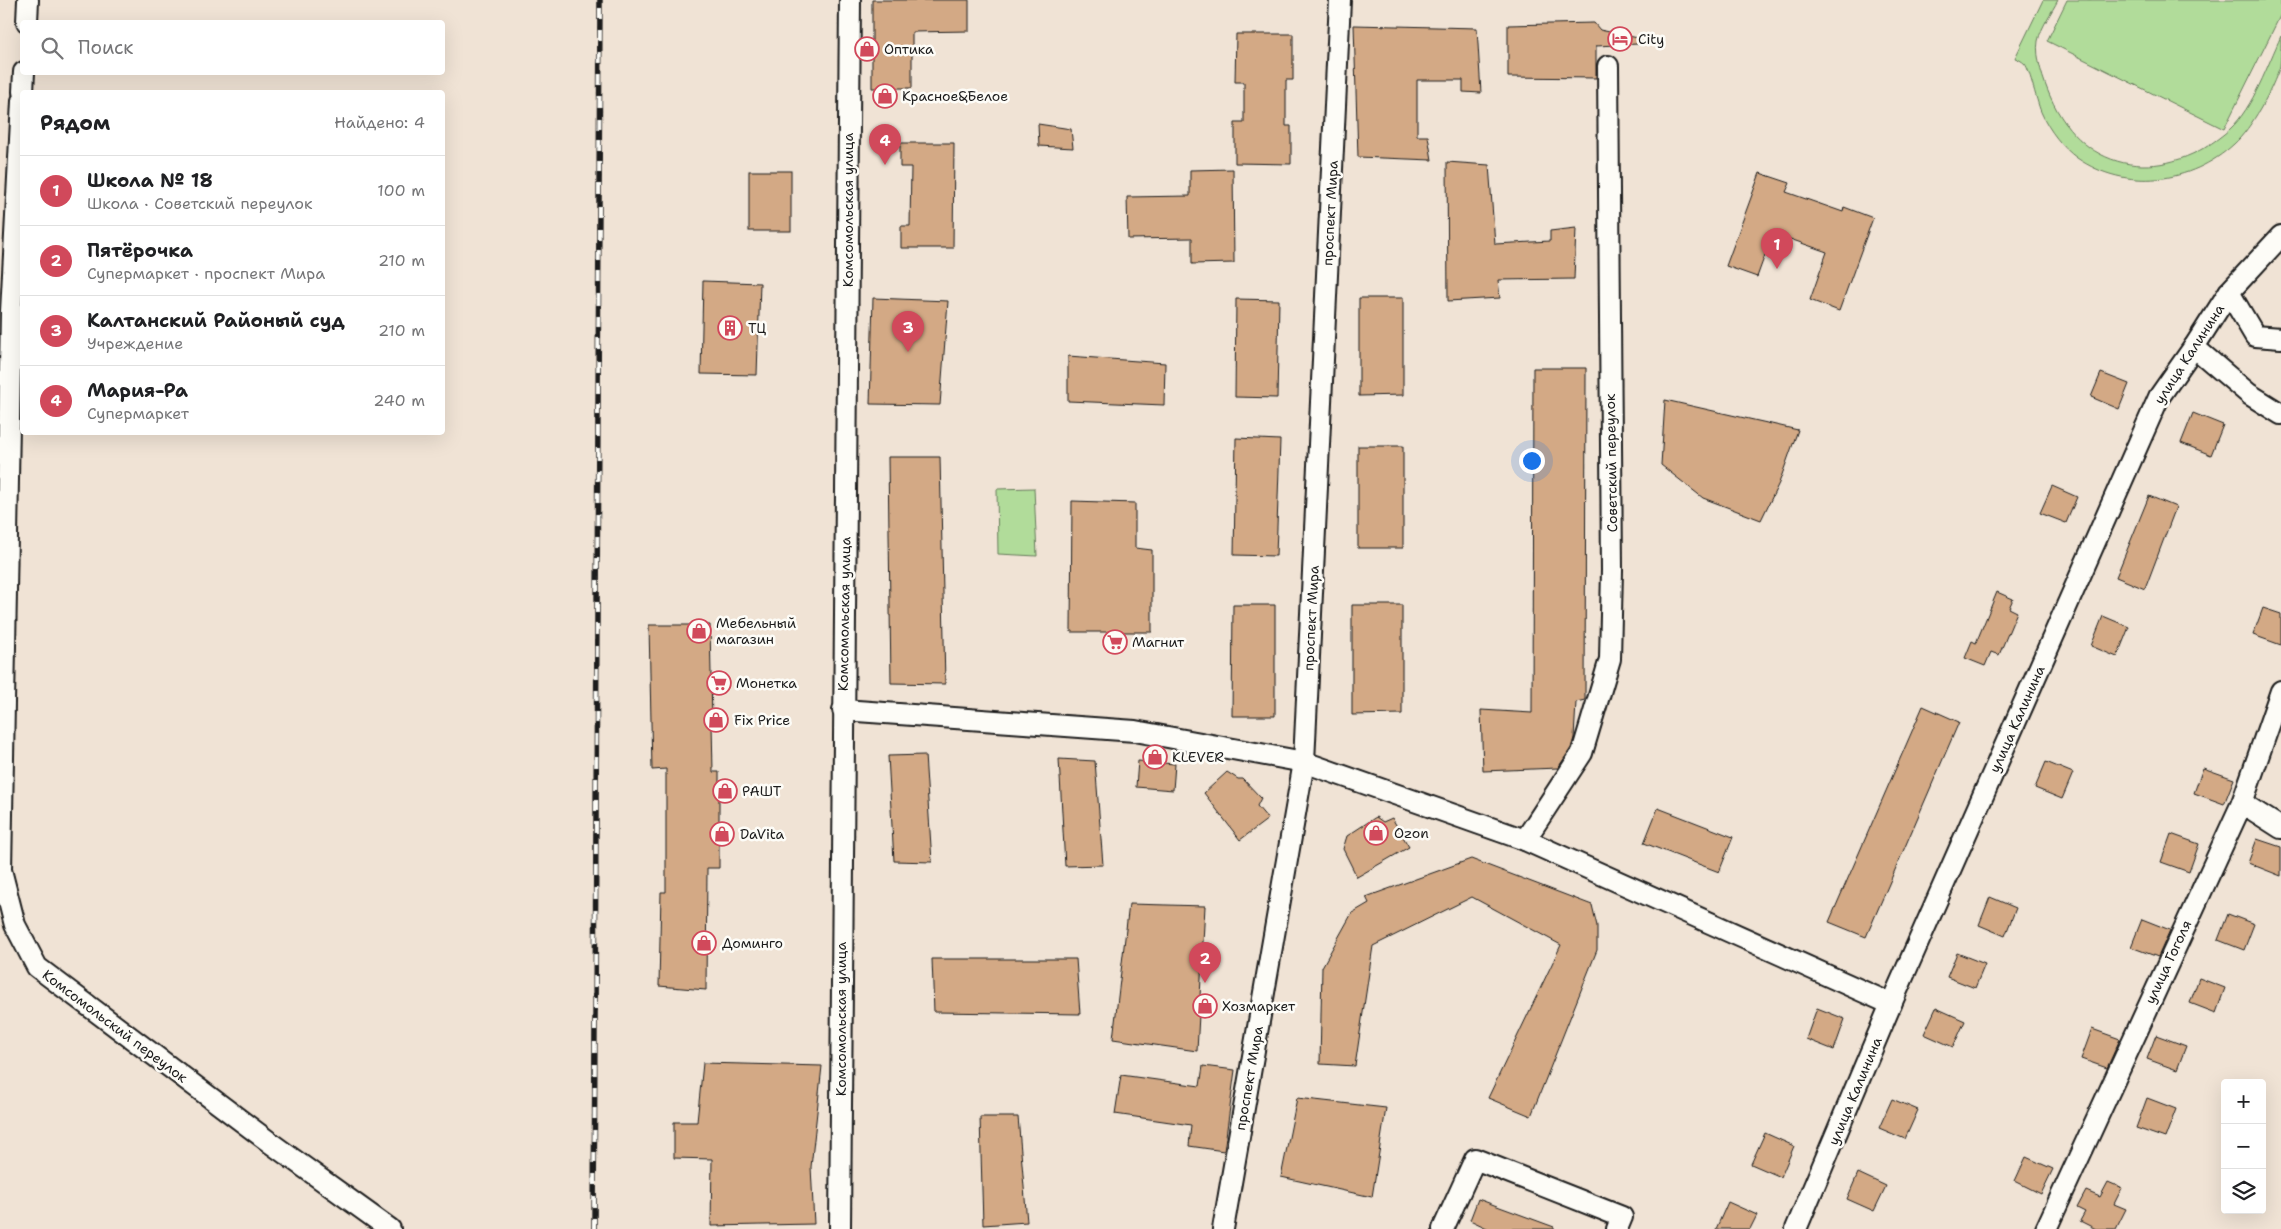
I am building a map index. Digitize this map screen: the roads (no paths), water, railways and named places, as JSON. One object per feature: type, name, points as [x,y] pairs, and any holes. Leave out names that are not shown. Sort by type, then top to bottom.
[{"type":"street","points":[[27,20],[28,0]]},
{"type":"street","name":"Комсомольская улица","points":[[840,1229],[850,0]]},
{"type":"street","name":"проспект Мира","points":[[1223,1229],[1304,762],[1340,0]]},
{"type":"street","name":"Советский переулок","points":[[1526,840],[1582,753],[1610,659],[1612,570],[1608,66]]},
{"type":"street","points":[[23,90],[24,75]]},
{"type":"street","name":"Комсомольский переулок","points":[[20,136],[10,312],[1,870],[15,925],[37,968],[272,1144],[390,1229]]},
{"type":"street","name":"улица Калинина","points":[[1796,1229],[1892,1004],[2158,397],[2194,347],[2229,292],[2281,236]]},
{"type":"street","points":[[2229,292],[2255,336],[2281,338]]},
{"type":"street","points":[[2194,347],[2249,394],[2281,414]]},
{"type":"street","name":"улица Гоголя","points":[[2046,1229],[2242,803],[2281,690]]},
{"type":"street","points":[[843,710],[1135,731],[1304,762],[1526,840],[1892,1004]]},
{"type":"street","points":[[2242,803],[2281,828]]},
{"type":"street","points":[[1443,1229],[1475,1159],[1622,1218],[1617,1229]]},
{"type":"railway","points":[[594,1229],[600,0]]},
{"type":"place","name":"City","points":[[1620,39]]},
{"type":"place","name":"Оптика","points":[[867,49]]},
{"type":"place","name":"Красное&Белое","points":[[885,96]]},
{"type":"place","name":"Мария-Ра","points":[[885,165]]},
{"type":"place","name":"Школа № 18","points":[[1777,269]]},
{"type":"place","name":"ТЦ","points":[[730,328]]},
{"type":"place","name":"Калтанский Районый суд","points":[[908,352]]},
{"type":"place","name":"Мебельный магазин","points":[[699,631]]},
{"type":"place","name":"Магнит","points":[[1115,642]]},
{"type":"place","name":"Монетка","points":[[719,683]]},
{"type":"place","name":"Fix Price","points":[[716,720]]},
{"type":"place","name":"KLEVER","points":[[1155,757]]},
{"type":"place","name":"РАШТ","points":[[725,791]]},
{"type":"place","name":"Ozon","points":[[1376,833]]},
{"type":"place","name":"DaVita","points":[[722,834]]},
{"type":"place","name":"Доминго","points":[[704,943]]},
{"type":"place","name":"Пятёрочка","points":[[1205,983]]},
{"type":"place","name":"Хозмаркет","points":[[1205,1006]]}]
